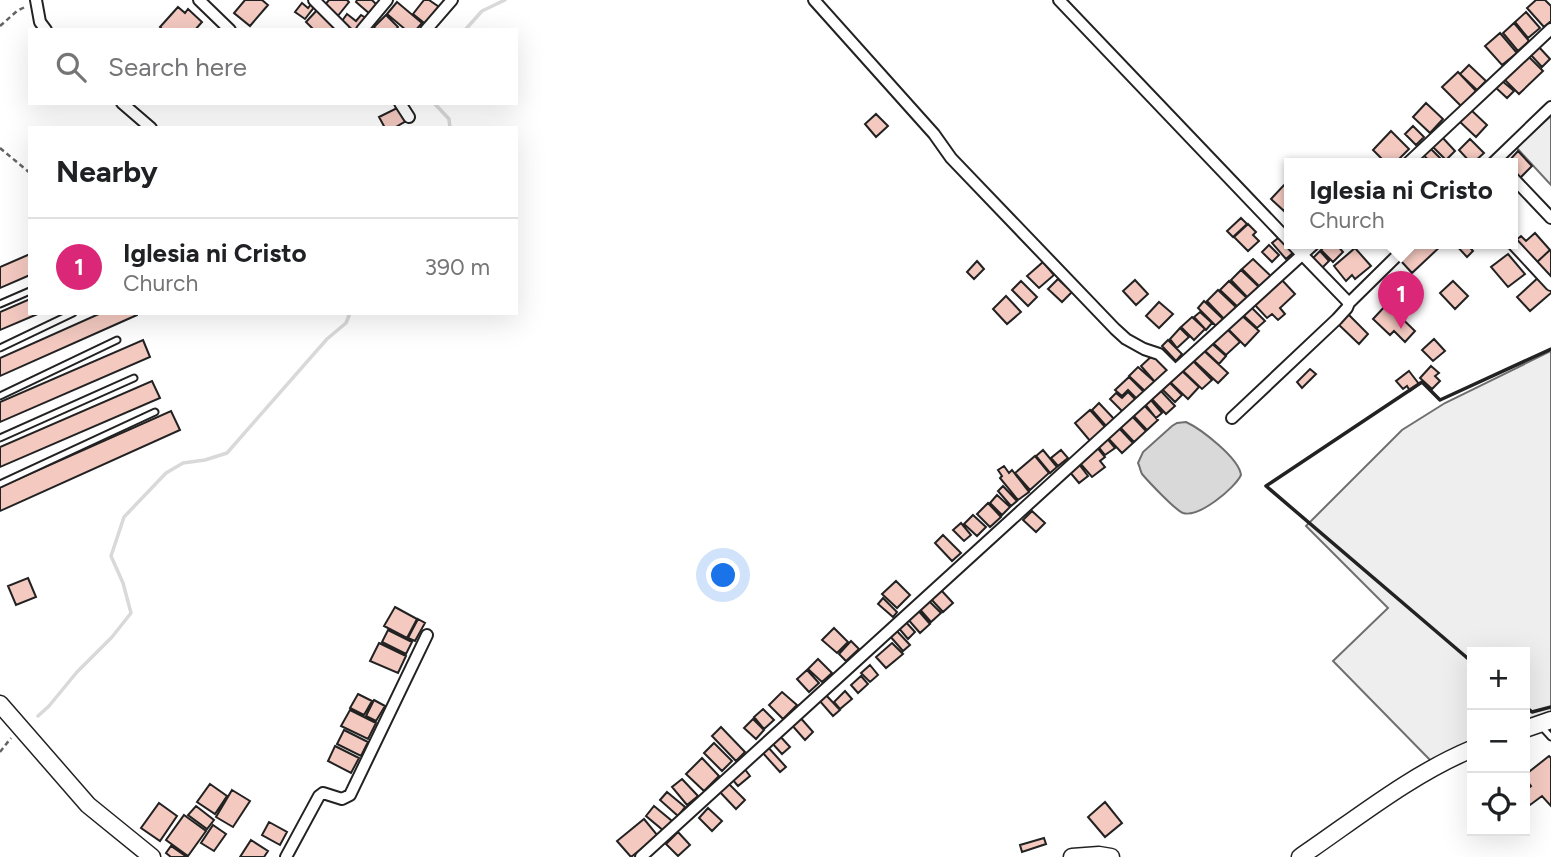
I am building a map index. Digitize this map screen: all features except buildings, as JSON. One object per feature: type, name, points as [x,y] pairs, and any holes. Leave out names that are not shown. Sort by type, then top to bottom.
[{"type":"street","points":[[36,0],[40,22],[44,28]]},
{"type":"street","points":[[199,0],[228,28]]},
{"type":"street","points":[[364,28],[387,0]]},
{"type":"street","points":[[428,28],[452,0]]},
{"type":"street","points":[[814,0],[934,134],[951,158],[1115,329],[1126,339],[1159,354],[1175,370]]},
{"type":"street","points":[[1059,0],[1284,236]]},
{"type":"street","points":[[319,2],[342,28]]},
{"type":"street","points":[[1413,158],[1551,29]]},
{"type":"street","points":[[124,105],[149,126]]},
{"type":"street","points":[[401,105],[409,117]]},
{"type":"street","points":[[1500,158],[1551,107]]},
{"type":"street","points":[[1518,183],[1551,218]]},
{"type":"street","points":[[1296,249],[1349,303]]},
{"type":"street","points":[[641,857],[1308,249]]},
{"type":"street","points":[[1232,418],[1337,319],[1349,303],[1404,249]]},
{"type":"street","points":[[1518,249],[1551,285]]},
{"type":"street","points":[[286,857],[318,796],[323,793],[342,799],[350,795],[427,635]]},
{"type":"street","points":[[0,704],[88,804],[152,857]]},
{"type":"street","points":[[1300,857],[1429,771],[1467,752]]},
{"type":"street","points":[[1072,857],[1111,857]]},
{"type":"lane","points":[[0,304],[28,292]]},
{"type":"lane","points":[[0,348],[69,315]]},
{"type":"lane","points":[[0,396],[117,340]]},
{"type":"lane","points":[[0,438],[134,378]]},
{"type":"lane","points":[[0,484],[155,412]]},
{"type":"lane","points":[[1538,724],[1551,737]]},
{"type":"path","points":[[0,26],[17,11],[36,0]]},
{"type":"path","points":[[0,148],[28,171]]},
{"type":"path","points":[[0,752],[20,727]]},
{"type":"shaded area","points":[[1551,116],[1551,185],[1516,147]]},
{"type":"shaded area","points":[[1551,351],[1551,713],[1530,720],[1530,647],[1467,647],[1467,744],[1432,762],[1333,661],[1388,608],[1306,526],[1402,430],[1445,403]]},
{"type":"shaded area","points":[[1186,422],[1227,453],[1241,475],[1216,501],[1190,513],[1179,511],[1168,501],[1142,474],[1138,463],[1143,452],[1172,426]]},
{"type":"waterway","points":[[467,28],[482,11],[505,0]]},
{"type":"waterway","points":[[436,105],[449,119],[450,126]]},
{"type":"waterway","points":[[38,716],[131,613],[123,583],[111,556],[124,517],[166,473],[183,463],[227,453],[327,339],[346,323],[349,315]]},
{"type":"wall","points":[[1467,658],[1266,486],[1422,382],[1440,400],[1551,349]]},
{"type":"wall","points":[[1530,710],[1532,712],[1551,707]]},
{"type":"place","name":"Iglesia ni Cristo","points":[[1401,329]]}]
